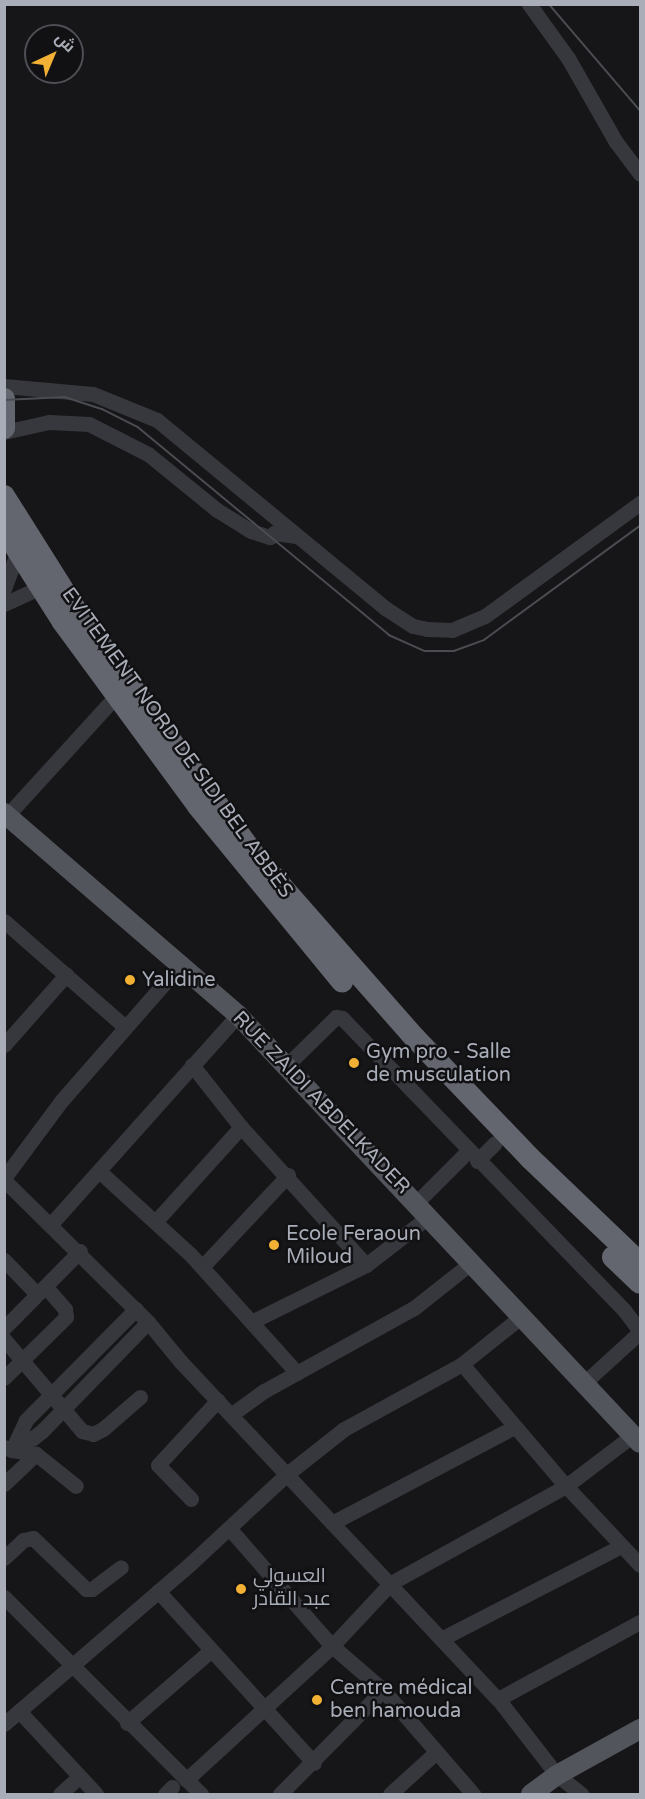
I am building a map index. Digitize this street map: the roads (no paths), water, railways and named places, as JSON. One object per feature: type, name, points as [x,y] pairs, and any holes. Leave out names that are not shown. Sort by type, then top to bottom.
[{"type":"highway","points":[[4,399],[4,430]]},
{"type":"highway","name":"EVITEMENT NORD DE SIDI BEL ABBÈS","points":[[4,496],[77,612],[254,855],[423,1046],[530,1158],[640,1263]]},
{"type":"highway","name":"EVITEMENT NORD DE SIDI BEL ABBÈS","points":[[4,529],[116,696],[244,868],[304,939],[495,1143],[640,1283]]},
{"type":"main road","name":"RUE ZAIDI ABDELKADER","points":[[5,816],[182,963],[238,1015],[637,1439]]},
{"type":"main road","points":[[531,1794],[557,1775],[640,1729]]},
{"type":"street","points":[[529,4],[568,58],[616,142],[640,174]]},
{"type":"street","points":[[4,386],[70,390],[139,411],[170,429],[295,536],[399,619],[428,629],[452,630],[502,605],[640,503]]},
{"type":"street","points":[[4,430],[35,423],[69,422],[110,432],[148,454],[217,510],[251,531],[270,537],[274,533],[295,536]]},
{"type":"street","points":[[251,531],[266,511]]},
{"type":"street","points":[[4,589],[18,551]]},
{"type":"street","points":[[4,604],[41,587]]},
{"type":"street","points":[[5,816],[116,696]]},
{"type":"street","points":[[5,923],[125,1027]]},
{"type":"street","points":[[182,963],[62,1100],[4,1179],[80,1251],[148,1322],[332,1523],[498,1699],[557,1775],[581,1794]]},
{"type":"street","points":[[4,1045],[66,975]]},
{"type":"street","points":[[51,1224],[238,1015]]},
{"type":"street","points":[[287,1065],[336,1017],[342,1018],[472,1157],[624,1310],[640,1332],[584,1383]]},
{"type":"street","points":[[192,1065],[242,1127],[288,1175],[366,1265]]},
{"type":"street","points":[[156,1221],[242,1127]]},
{"type":"street","points":[[253,1321],[366,1265],[472,1157],[495,1143]]},
{"type":"street","points":[[99,1171],[156,1221],[202,1267],[253,1321],[297,1373]]},
{"type":"street","points":[[202,1267],[288,1175]]},
{"type":"street","points":[[4,1328],[80,1251]]},
{"type":"street","points":[[4,1260],[67,1314],[4,1378]]},
{"type":"street","points":[[232,1414],[297,1373],[414,1308],[472,1262]]},
{"type":"street","points":[[12,1446],[20,1427],[136,1310]]},
{"type":"street","points":[[4,1724],[158,1592],[287,1474],[344,1429],[462,1364],[522,1316]]},
{"type":"street","points":[[12,1446],[33,1438],[148,1322]]},
{"type":"street","points":[[4,1339],[24,1360],[49,1396],[82,1431],[93,1434],[140,1397]]},
{"type":"street","points":[[462,1364],[566,1486],[640,1565]]},
{"type":"street","points":[[191,1499],[158,1465],[218,1400]]},
{"type":"street","points":[[332,1523],[514,1427]]},
{"type":"street","points":[[174,1787],[332,1646],[391,1583],[566,1486],[637,1439]]},
{"type":"street","points":[[12,1446],[36,1454],[76,1486]]},
{"type":"street","points":[[4,1484],[36,1454]]},
{"type":"street","points":[[229,1528],[332,1646],[383,1690],[472,1794]]},
{"type":"street","points":[[4,1558],[23,1540],[33,1538],[86,1589],[92,1589],[121,1567]]},
{"type":"street","points":[[441,1639],[621,1546]]},
{"type":"street","points":[[158,1592],[261,1708],[314,1763]]},
{"type":"street","points":[[4,1597],[127,1723],[174,1787],[201,1794]]},
{"type":"street","points":[[498,1699],[640,1623]]},
{"type":"street","points":[[127,1723],[210,1651]]},
{"type":"street","points":[[280,1794],[314,1763],[383,1690]]},
{"type":"street","points":[[19,1711],[96,1794]]},
{"type":"street","points":[[390,1794],[435,1753]]},
{"type":"street","points":[[60,1794],[79,1777]]},
{"type":"tram line","points":[[549,4],[640,110]]},
{"type":"tram line","points":[[4,400],[65,397],[102,409],[138,427],[389,635],[425,651],[454,651],[484,640],[640,526]]},
{"type":"place","name":"Yalidine","points":[[130,980]]},
{"type":"place","name":"Gym pro - Salle de musculation","points":[[354,1063]]},
{"type":"place","name":"Ecole Feraoun Miloud","points":[[274,1245]]},
{"type":"place","name":"العسولي عبد القادر","points":[[241,1589]]},
{"type":"place","name":"Centre médical ben hamouda","points":[[317,1700]]}]
